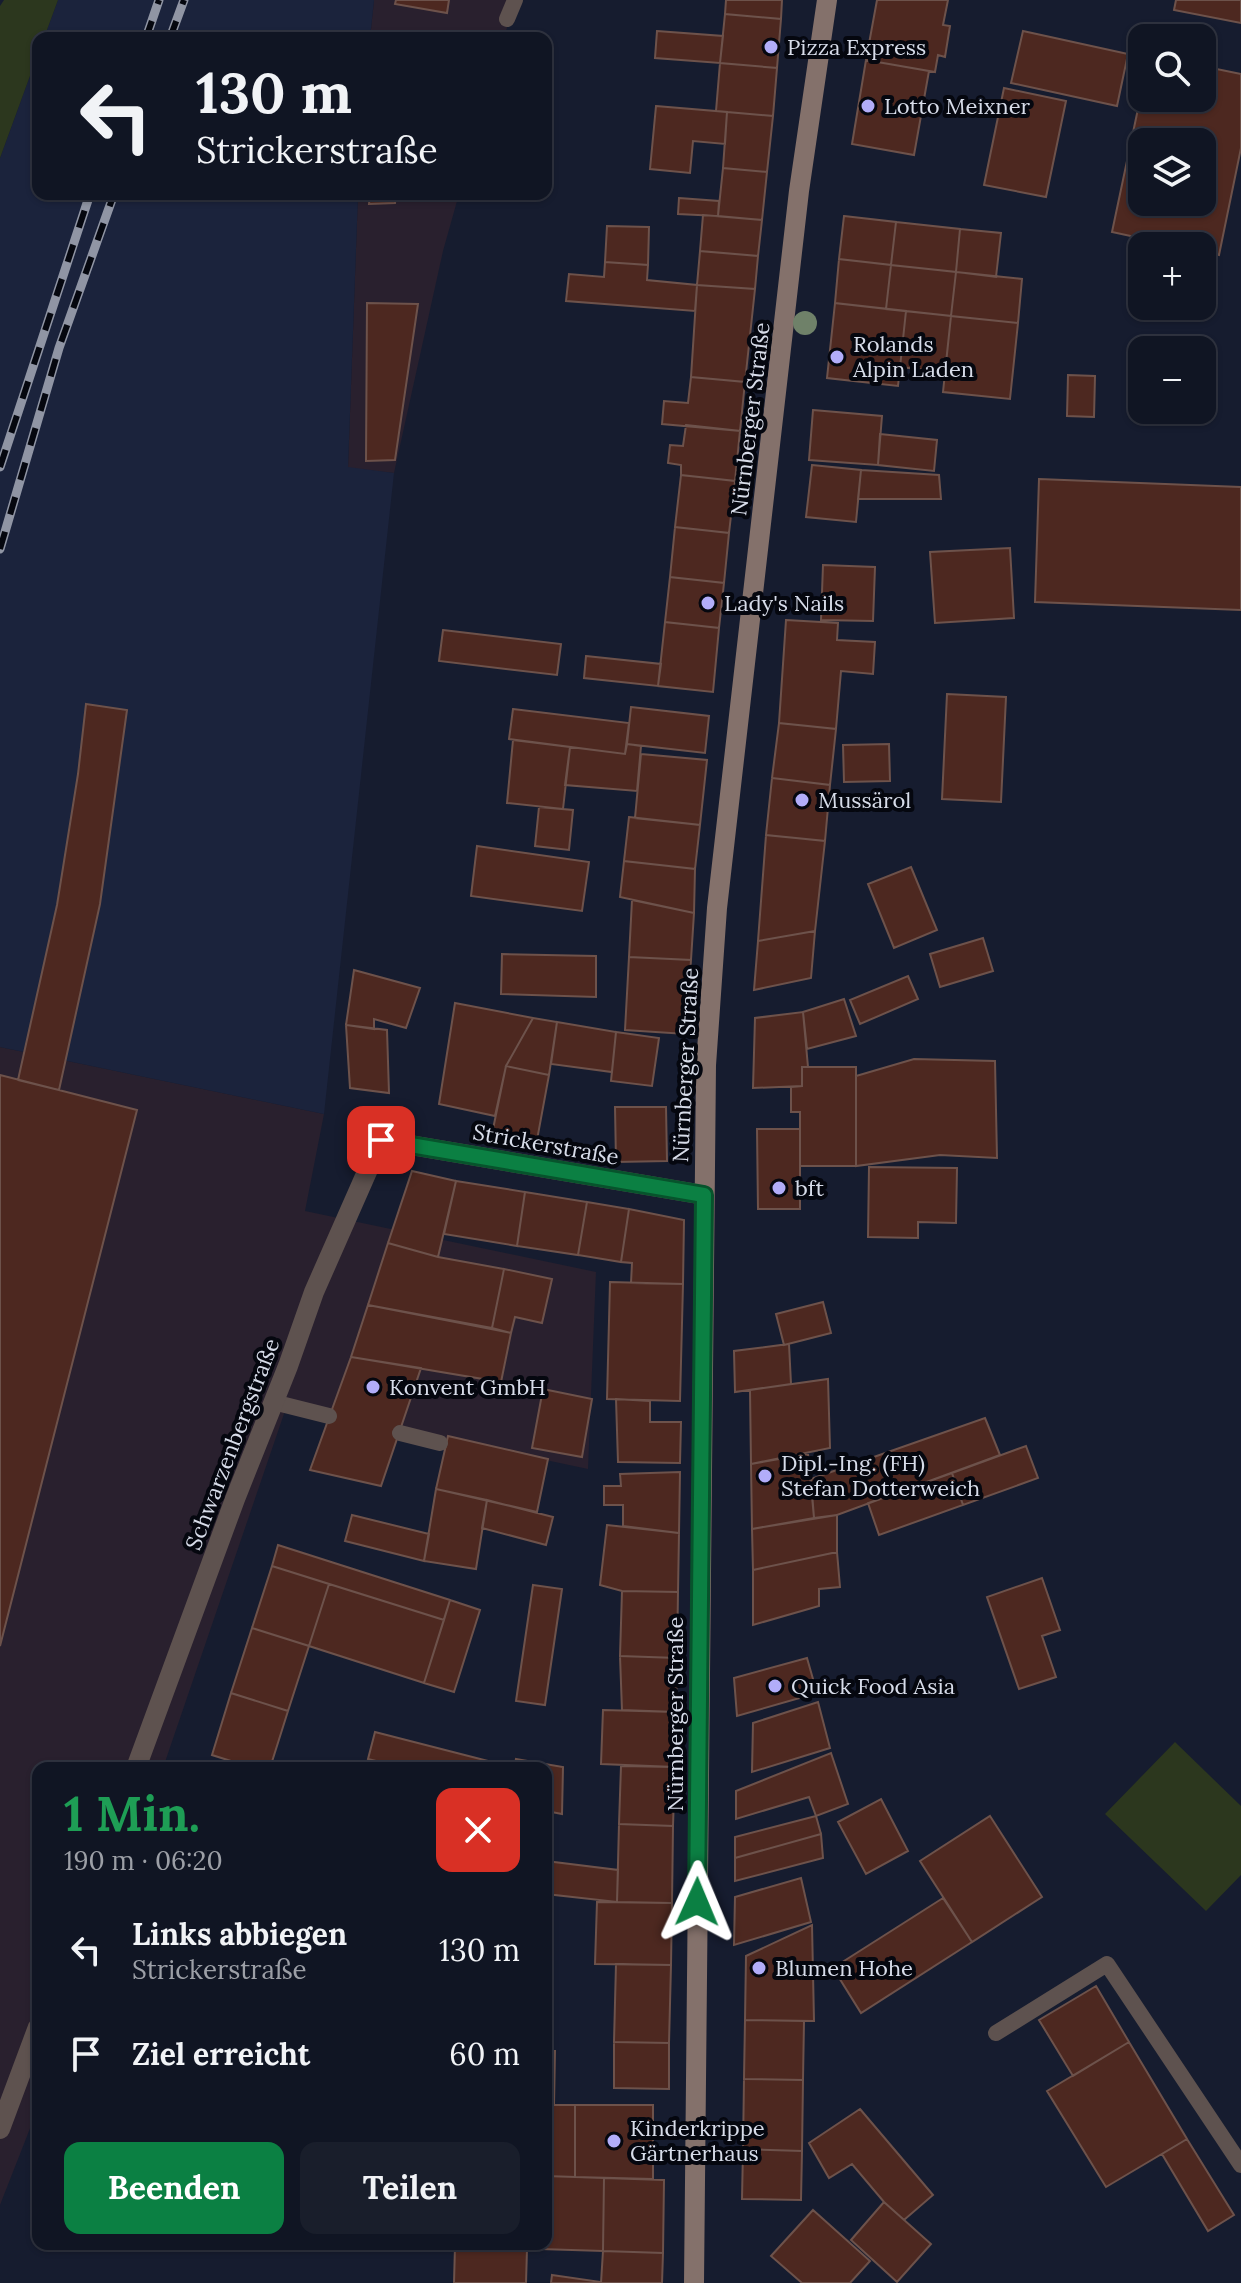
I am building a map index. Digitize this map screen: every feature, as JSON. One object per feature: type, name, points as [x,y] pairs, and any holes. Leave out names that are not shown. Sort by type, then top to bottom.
[{"type":"street","name":"Nürnberger Straße","points":[[694,2283],[706,1065],[717,908],[799,191],[827,0]]},
{"type":"street","name":"Strickerstraße","points":[[381,1140],[704,1195]]},
{"type":"street","name":"Schwarzenbergstraße","points":[[138,1762],[314,1292],[381,1140]]},
{"type":"street","points":[[0,2129],[32,2043]]},
{"type":"lane","points":[[507,19],[515,0]]},
{"type":"lane","points":[[273,1402],[329,1416]]},
{"type":"lane","points":[[400,1433],[440,1443]]},
{"type":"lane","points":[[996,2033],[1107,1964],[1241,2165]]},
{"type":"shaded area","points":[[58,0],[374,0],[371,32],[46,32]]},
{"type":"shaded area","points":[[374,0],[515,0],[506,32],[371,32]]},
{"type":"shaded area","points":[[32,70],[32,200],[358,200],[348,467],[394,473],[324,1114],[0,1047],[0,158]]},
{"type":"shaded area","points":[[358,200],[457,200],[443,251],[394,473],[348,468]]},
{"type":"shaded area","points":[[0,1047],[324,1114],[305,1211],[596,1272],[588,1469],[287,1405],[165,1762],[32,1762],[32,2123],[0,2205]]},
{"type":"green space","points":[[4,0],[58,0],[46,32],[32,32],[32,70],[0,158],[0,6]]},
{"type":"green space","points":[[1175,1742],[1241,1806],[1241,1875],[1206,1911],[1105,1814]]},
{"type":"building","points":[[396,0],[449,0],[447,13],[395,4]]},
{"type":"building","points":[[726,0],[782,0],[781,19],[725,14]]},
{"type":"building","points":[[877,0],[948,0],[943,25],[950,26],[945,57],[938,55],[935,72],[866,60]]},
{"type":"building","points":[[1176,0],[1241,0],[1241,23],[1174,10]]},
{"type":"building","points":[[725,14],[781,19],[777,68],[720,63]]},
{"type":"building","points":[[657,31],[723,36],[720,63],[655,58]]},
{"type":"building","points":[[1023,31],[1128,54],[1117,106],[1011,83]]},
{"type":"building","points":[[866,60],[929,71],[914,155],[852,144]]},
{"type":"building","points":[[720,63],[777,68],[773,116],[716,111]]},
{"type":"building","points":[[1216,69],[1241,74],[1241,148],[1219,255],[1216,254],[1216,232],[1128,232],[1128,235],[1112,232],[1128,156],[1128,216],[1216,216],[1216,128],[1134,128],[1137,112],[1216,112]]},
{"type":"building","points":[[1004,88],[1066,101],[1046,197],[984,185]]},
{"type":"building","points":[[656,106],[727,112],[725,144],[693,141],[690,173],[650,169]]},
{"type":"building","points":[[727,112],[773,116],[767,172],[723,168]]},
{"type":"building","points":[[723,168],[767,172],[762,220],[718,216]]},
{"type":"building","points":[[679,198],[719,201],[718,216],[678,214]]},
{"type":"building","points":[[369,200],[395,200],[395,203],[369,204]]},
{"type":"building","points":[[703,215],[762,220],[758,256],[700,251]]},
{"type":"building","points":[[844,216],[896,222],[891,265],[839,259]]},
{"type":"building","points":[[896,222],[960,229],[956,272],[891,265]]},
{"type":"building","points":[[607,226],[649,227],[648,265],[605,262]]},
{"type":"building","points":[[960,229],[1001,233],[996,277],[956,272]]},
{"type":"building","points":[[700,251],[758,256],[755,289],[697,285]]},
{"type":"building","points":[[839,259],[891,265],[886,309],[835,303]]},
{"type":"building","points":[[605,262],[648,265],[647,280],[697,285],[695,311],[566,301],[569,274],[604,277]]},
{"type":"building","points":[[891,265],[956,272],[951,316],[886,309]]},
{"type":"building","points":[[956,272],[1022,279],[1018,323],[951,316]]},
{"type":"building","points":[[697,285],[755,289],[745,382],[691,377]]},
{"type":"building","points":[[367,303],[418,304],[395,460],[366,461]]},
{"type":"building","points":[[835,303],[906,311],[898,386],[827,378]]},
{"type":"building","points":[[906,311],[951,316],[945,372],[900,367]]},
{"type":"building","points":[[951,316],[1018,323],[1010,399],[943,392]]},
{"type":"building","points":[[1068,375],[1095,376],[1094,417],[1067,416]]},
{"type":"building","points":[[691,377],[745,382],[740,431],[662,424],[664,401],[688,403]]},
{"type":"building","points":[[813,410],[882,416],[878,465],[809,460]]},
{"type":"building","points":[[686,425],[740,431],[735,481],[681,475],[681,465],[668,463],[670,445],[683,446]]},
{"type":"building","points":[[880,434],[937,440],[934,471],[878,465]]},
{"type":"building","points":[[812,465],[861,470],[856,522],[806,517]]},
{"type":"building","points":[[861,470],[939,475],[941,499],[858,499]]},
{"type":"building","points":[[681,475],[735,481],[729,533],[675,527]]},
{"type":"building","points":[[1039,479],[1241,487],[1241,610],[1035,602]]},
{"type":"building","points":[[675,527],[729,533],[724,583],[670,577]]},
{"type":"building","points":[[1010,548],[1014,618],[935,623],[930,552]]},
{"type":"building","points":[[823,565],[875,567],[873,621],[821,620]]},
{"type":"building","points":[[670,577],[724,583],[719,628],[665,622]]},
{"type":"building","points":[[786,620],[838,623],[837,640],[875,642],[873,674],[841,671],[836,729],[779,723]]},
{"type":"building","points":[[665,622],[719,628],[713,692],[658,686]]},
{"type":"building","points":[[443,630],[561,644],[557,675],[439,661]]},
{"type":"building","points":[[586,656],[661,664],[658,686],[584,678]]},
{"type":"building","points":[[947,694],[1006,697],[1001,802],[942,799]]},
{"type":"building","points":[[86,704],[127,710],[100,904],[59,1090],[18,1080],[57,905]]},
{"type":"building","points":[[631,707],[709,716],[705,753],[627,744]]},
{"type":"building","points":[[513,709],[629,723],[625,754],[509,739]]},
{"type":"building","points":[[779,723],[836,729],[830,785],[772,778]]},
{"type":"building","points":[[513,740],[570,747],[563,809],[507,803]]},
{"type":"building","points":[[627,744],[641,746],[637,791],[565,785],[570,747],[625,754]]},
{"type":"building","points":[[889,744],[890,781],[844,782],[843,745]]},
{"type":"building","points":[[641,754],[707,760],[700,825],[635,818]]},
{"type":"building","points":[[772,778],[830,785],[825,841],[766,835]]},
{"type":"building","points":[[539,807],[573,810],[569,850],[535,846]]},
{"type":"building","points":[[629,817],[700,825],[695,869],[624,861]]},
{"type":"building","points":[[766,835],[825,841],[815,931],[758,941]]},
{"type":"building","points":[[477,846],[589,862],[582,911],[471,896]]},
{"type":"building","points":[[624,861],[695,869],[694,913],[620,897]]},
{"type":"building","points":[[911,867],[937,930],[894,948],[868,884]]},
{"type":"building","points":[[632,900],[694,913],[691,960],[629,957]]},
{"type":"building","points":[[815,931],[811,978],[754,990],[758,941]]},
{"type":"building","points":[[983,938],[993,971],[940,987],[930,954]]},
{"type":"building","points":[[502,954],[596,956],[596,997],[501,994]]},
{"type":"building","points":[[629,957],[691,960],[686,1034],[625,1030]]},
{"type":"building","points":[[354,970],[420,988],[406,1028],[374,1019],[374,1029],[346,1025]]},
{"type":"building","points":[[908,976],[918,999],[860,1024],[850,1000]]},
{"type":"building","points":[[844,999],[856,1036],[807,1049],[803,1012]]},
{"type":"building","points":[[455,1003],[533,1018],[506,1066],[495,1116],[439,1104]]},
{"type":"building","points":[[803,1012],[808,1067],[802,1067],[802,1086],[753,1088],[755,1018]]},
{"type":"building","points":[[533,1018],[557,1022],[549,1075],[506,1066]]},
{"type":"building","points":[[557,1022],[616,1032],[612,1072],[551,1064]]},
{"type":"building","points":[[346,1025],[387,1030],[389,1093],[350,1088]]},
{"type":"building","points":[[616,1032],[659,1038],[652,1086],[611,1081]]},
{"type":"building","points":[[914,1059],[995,1061],[997,1158],[940,1155],[856,1166],[856,1076]]},
{"type":"building","points":[[506,1066],[549,1075],[537,1140],[492,1134]]},
{"type":"building","points":[[802,1067],[856,1067],[856,1166],[800,1166],[800,1112],[791,1112],[791,1087],[802,1086]]},
{"type":"building","points":[[0,1075],[137,1110],[0,1646]]},
{"type":"building","points":[[615,1107],[666,1107],[667,1161],[616,1162]]},
{"type":"building","name":"bft","points":[[757,1129],[800,1129],[800,1209],[758,1209]]},
{"type":"building","points":[[869,1167],[957,1168],[956,1223],[918,1222],[918,1238],[868,1237]]},
{"type":"building","points":[[412,1171],[456,1181],[438,1257],[388,1243]]},
{"type":"building","points":[[456,1181],[525,1192],[517,1246],[444,1234]]},
{"type":"building","points":[[525,1192],[587,1202],[578,1255],[517,1246]]},
{"type":"building","points":[[587,1202],[629,1209],[621,1262],[578,1255]]},
{"type":"building","points":[[629,1209],[684,1220],[683,1284],[631,1283],[632,1263],[621,1262]]},
{"type":"building","points":[[388,1243],[438,1257],[504,1269],[492,1328],[368,1305]]},
{"type":"building","points":[[504,1269],[552,1279],[542,1323],[515,1317],[511,1333],[492,1328]]},
{"type":"building","points":[[610,1282],[683,1284],[680,1401],[607,1399]]},
{"type":"building","points":[[823,1302],[831,1333],[784,1345],[776,1314]]},
{"type":"building","points":[[368,1305],[511,1333],[501,1382],[351,1357]]},
{"type":"building","points":[[789,1344],[791,1384],[735,1392],[734,1351]]},
{"type":"building","points":[[351,1357],[421,1368],[381,1486],[310,1470]]},
{"type":"building","points":[[828,1379],[830,1448],[751,1464],[750,1390]]},
{"type":"building","points":[[543,1389],[592,1399],[582,1457],[532,1448]]},
{"type":"building","points":[[616,1399],[650,1401],[650,1422],[681,1422],[680,1463],[618,1462]]},
{"type":"building","points":[[985,1418],[1000,1455],[837,1515],[814,1518],[811,1479]]},
{"type":"building","points":[[448,1436],[548,1459],[537,1512],[436,1489]]},
{"type":"building","points":[[1026,1446],[1038,1478],[963,1505],[952,1473]]},
{"type":"building","points":[[808,1454],[814,1518],[752,1529],[751,1464]]},
{"type":"building","points":[[680,1472],[679,1533],[623,1526],[623,1505],[604,1505],[604,1486],[621,1486],[620,1474]]},
{"type":"building","points":[[952,1473],[963,1505],[879,1535],[868,1503]]},
{"type":"building","points":[[436,1489],[487,1500],[476,1569],[424,1561]]},
{"type":"building","points":[[487,1500],[553,1517],[546,1545],[482,1528]]},
{"type":"building","points":[[352,1515],[429,1534],[424,1561],[345,1541]]},
{"type":"building","points":[[837,1515],[837,1552],[753,1570],[752,1529]]},
{"type":"building","points":[[607,1525],[679,1533],[678,1592],[622,1591],[600,1585]]},
{"type":"building","points":[[278,1545],[450,1600],[444,1620],[272,1566]]},
{"type":"building","points":[[837,1552],[840,1587],[819,1589],[819,1606],[753,1625],[753,1570]]},
{"type":"building","points":[[272,1566],[329,1584],[309,1646],[252,1628]]},
{"type":"building","points":[[1042,1578],[1060,1630],[1042,1636],[1056,1677],[1019,1689],[987,1597]]},
{"type":"building","points":[[329,1584],[444,1620],[424,1683],[309,1646]]},
{"type":"building","points":[[533,1585],[562,1589],[545,1705],[516,1701]]},
{"type":"building","points":[[622,1591],[678,1592],[677,1658],[620,1656]]},
{"type":"building","points":[[450,1600],[480,1610],[454,1692],[424,1683]]},
{"type":"building","points":[[252,1628],[309,1646],[288,1711],[231,1693]]},
{"type":"building","points":[[620,1656],[677,1658],[676,1712],[622,1710]]},
{"type":"building","name":"Quick Food Asia","points":[[807,1658],[817,1693],[737,1716],[734,1678]]},
{"type":"building","points":[[231,1693],[288,1711],[272,1762],[234,1762],[212,1755]]},
{"type":"building","points":[[818,1702],[830,1748],[752,1772],[753,1723]]},
{"type":"building","points":[[603,1710],[676,1712],[675,1767],[601,1764]]},
{"type":"building","points":[[375,1732],[492,1762],[380,1762],[368,1759]]},
{"type":"building","points":[[831,1753],[848,1804],[816,1816],[809,1797],[736,1819],[736,1791]]},
{"type":"building","points":[[552,1765],[563,1767],[562,1814],[552,1812]]},
{"type":"building","points":[[621,1766],[675,1767],[673,1826],[619,1824]]},
{"type":"building","points":[[881,1799],[908,1851],[866,1874],[838,1822]]},
{"type":"building","points":[[816,1816],[821,1834],[735,1858],[735,1837]]},
{"type":"building","points":[[990,1816],[1042,1897],[972,1942],[920,1861]]},
{"type":"building","points":[[619,1824],[673,1826],[672,1903],[617,1902]]},
{"type":"building","points":[[821,1834],[823,1858],[735,1881],[735,1858]]},
{"type":"building","points":[[552,1862],[618,1870],[617,1902],[552,1895]]},
{"type":"building","points":[[801,1878],[811,1922],[734,1945],[735,1897]]},
{"type":"building","points":[[943,1898],[972,1942],[861,2013],[833,1968]]},
{"type":"building","points":[[597,1902],[672,1903],[671,1965],[595,1964]]},
{"type":"building","points":[[812,1925],[814,2021],[745,2020],[746,1956]]},
{"type":"building","points":[[616,1964],[671,1965],[669,2043],[614,2042]]},
{"type":"building","points":[[1096,1986],[1129,2042],[1073,2076],[1039,2020]]},
{"type":"building","points":[[745,2020],[804,2021],[803,2080],[744,2079]]},
{"type":"building","points":[[614,2042],[669,2043],[669,2089],[614,2088]]},
{"type":"building","points":[[1129,2042],[1187,2139],[1106,2187],[1047,2091]]},
{"type":"building","points":[[552,2051],[555,2051],[552,2105]]},
{"type":"building","points":[[744,2079],[803,2080],[802,2151],[743,2149]]},
{"type":"building","points":[[552,2105],[575,2105],[575,2177],[552,2176]]},
{"type":"building","name":"Kinderkrippe Gärtnerhaus","points":[[575,2105],[653,2105],[653,2179],[575,2177]]},
{"type":"building","points":[[860,2109],[933,2195],[904,2220],[884,2202],[852,2164],[829,2178],[809,2143]]},
{"type":"building","points":[[1187,2139],[1234,2215],[1208,2231],[1162,2154]]},
{"type":"building","points":[[743,2149],[802,2151],[801,2200],[742,2199]]},
{"type":"building","points":[[552,2176],[604,2178],[603,2251],[552,2249]]},
{"type":"building","points":[[604,2178],[664,2180],[663,2253],[603,2251]]},
{"type":"building","points":[[884,2202],[931,2244],[897,2282],[851,2240]]},
{"type":"building","points":[[813,2210],[870,2261],[850,2283],[802,2283],[771,2256]]},
{"type":"building","points":[[455,2250],[527,2250],[526,2283],[454,2283]]},
{"type":"building","points":[[603,2251],[663,2253],[662,2283],[601,2283]]},
{"type":"building","points":[[552,2275],[601,2282],[601,2283],[551,2283]]},
{"type":"railway","points":[[148,32],[159,0]]},
{"type":"railway","points":[[172,32],[184,0]]},
{"type":"railway","points":[[0,467],[88,200]]},
{"type":"railway","points":[[0,549],[59,348],[112,200]]},
{"type":"place","name":"Pizza Express","points":[[771,47]]},
{"type":"place","name":"Lotto Meixner","points":[[868,106]]},
{"type":"place","name":"Rolands Alpin Laden","points":[[837,357]]},
{"type":"place","name":"Lady's Nails","points":[[708,603]]},
{"type":"place","name":"Mussärol","points":[[802,800]]},
{"type":"place","name":"bft","points":[[779,1188]]},
{"type":"place","name":"Konvent GmbH","points":[[373,1387]]},
{"type":"place","name":"Dipl.-Ing. (FH) Stefan Dotterweich","points":[[765,1476]]},
{"type":"place","name":"Quick Food Asia","points":[[775,1686]]},
{"type":"place","name":"Blumen Hohe","points":[[759,1968]]},
{"type":"place","name":"Kinderkrippe Gärtnerhaus","points":[[614,2141]]},
{"type":"route","points":[[381,1140],[704,1195],[697,1902]]}]
